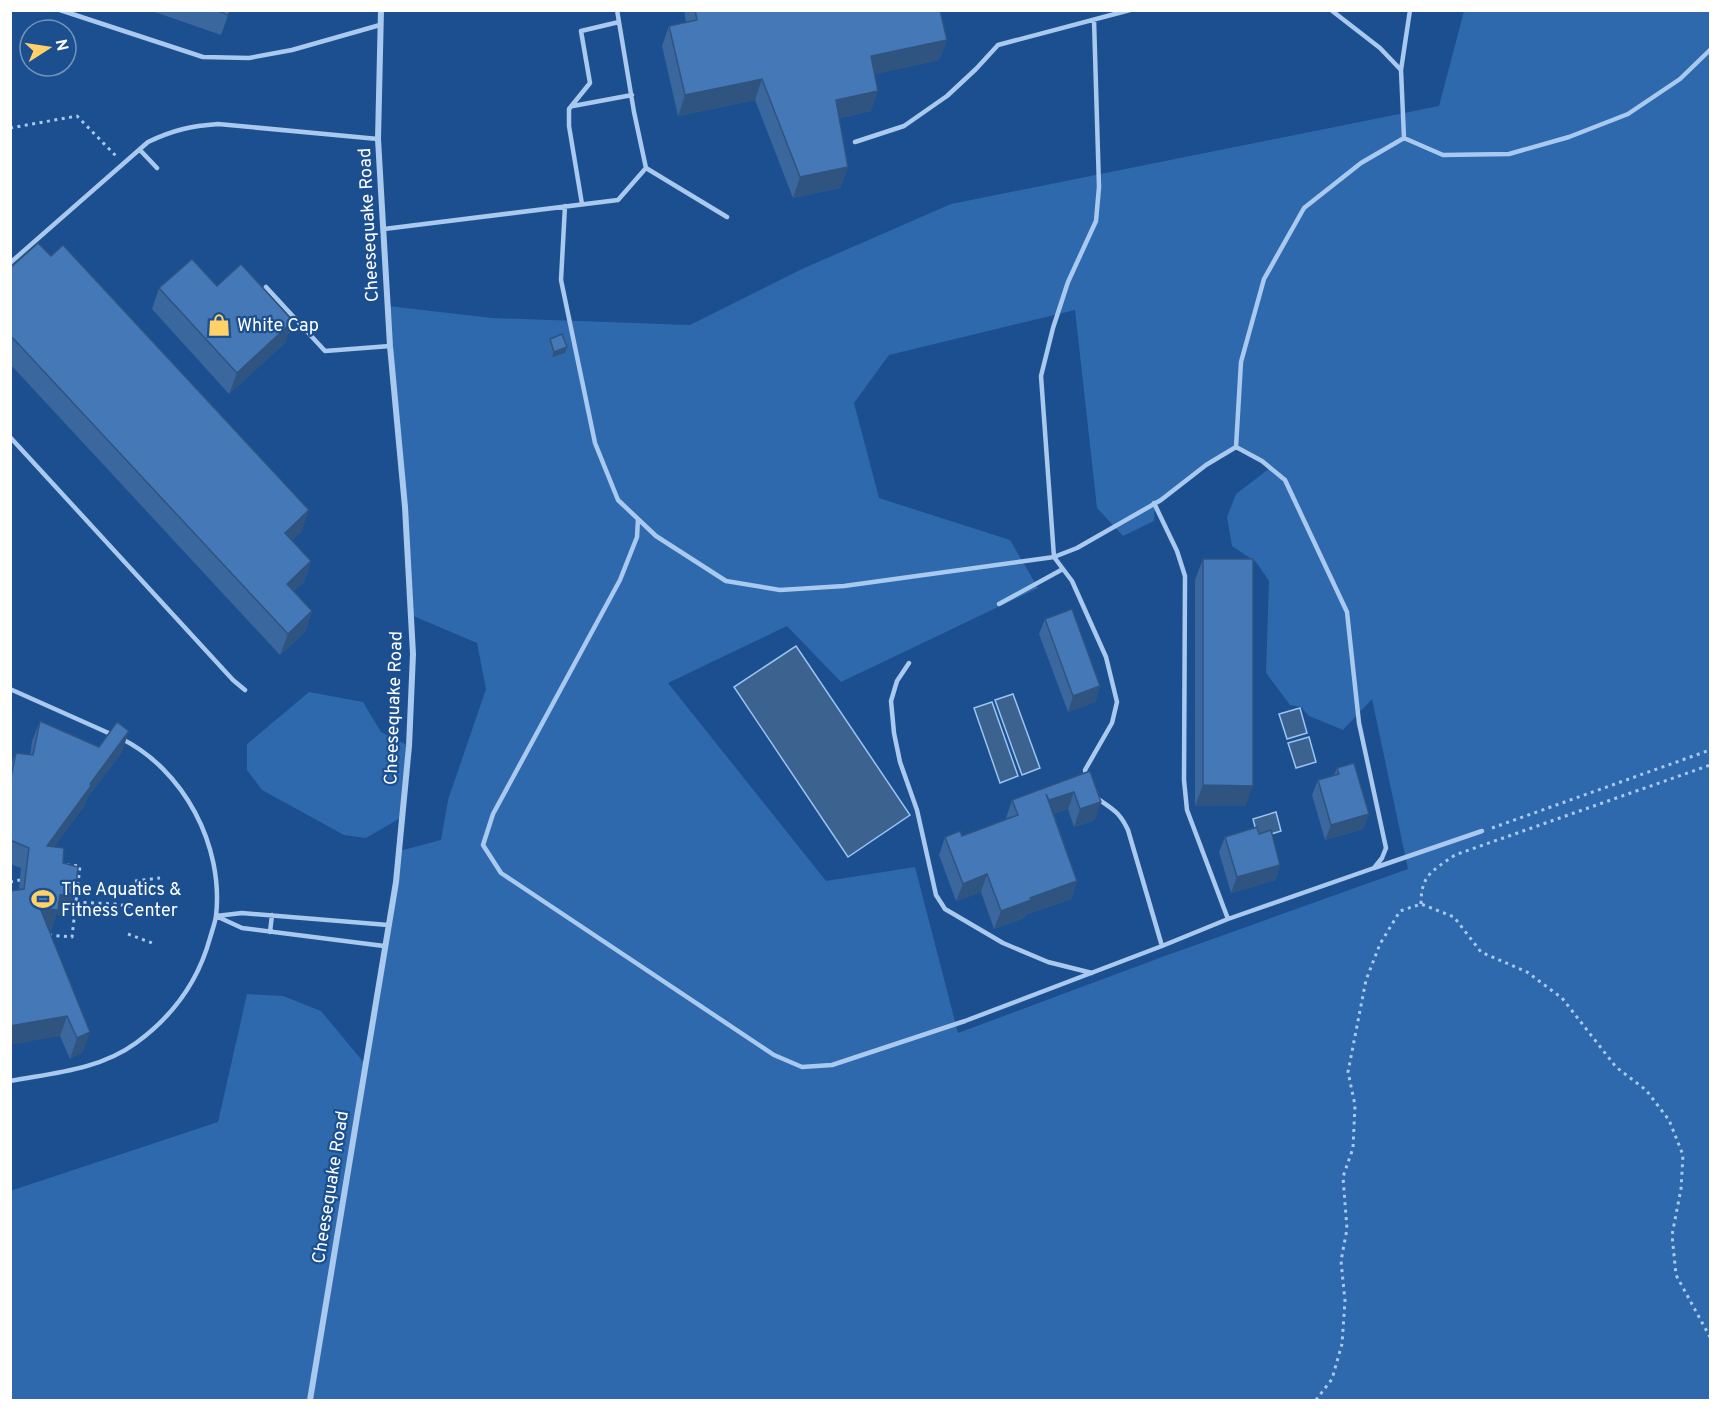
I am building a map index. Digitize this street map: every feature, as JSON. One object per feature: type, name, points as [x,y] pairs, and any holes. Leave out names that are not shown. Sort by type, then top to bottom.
[{"type":"street","name":"Cheesequake Road","points":[[310,1401],[396,882],[409,746],[413,654],[405,507],[390,346],[378,139],[381,10]]},
{"type":"lane","points":[[60,10],[203,57],[249,58],[292,50],[380,25]]},
{"type":"lane","points":[[618,10],[646,168],[728,217]]},
{"type":"lane","points":[[855,142],[904,126],[946,96],[998,45],[1130,10]]},
{"type":"lane","points":[[1331,10],[1380,48],[1401,70]]},
{"type":"lane","points":[[1404,138],[1401,70],[1410,10]]},
{"type":"lane","points":[[1087,780],[1085,770],[1112,723],[1117,702],[1106,657],[1072,581],[1054,556],[1041,376],[1068,282],[1096,221],[1099,187],[1094,20]]},
{"type":"lane","points":[[582,204],[569,126],[569,109],[590,83],[581,31],[619,22]]},
{"type":"lane","points":[[1404,138],[1443,155],[1509,154],[1569,137],[1628,114],[1680,79],[1710,50]]},
{"type":"lane","points":[[573,106],[632,95]]},
{"type":"lane","points":[[10,263],[148,142],[172,130],[196,125],[218,124],[378,139]]},
{"type":"lane","points":[[1236,447],[1241,362],[1264,279],[1304,208],[1361,164],[1404,138]]},
{"type":"lane","points":[[140,150],[157,168]]},
{"type":"lane","points":[[384,229],[618,200],[646,168]]},
{"type":"lane","points":[[565,206],[561,280],[596,443],[618,500],[656,536],[726,581],[780,590],[844,586],[1054,556],[1077,548],[1154,503],[1206,465],[1236,447]]},
{"type":"lane","points":[[266,287],[325,351],[390,346]]},
{"type":"lane","points":[[10,437],[233,680],[245,690]]},
{"type":"lane","points":[[1236,447],[1262,461],[1285,480],[1347,612],[1359,723],[1386,848],[1374,868]]},
{"type":"lane","points":[[1154,503],[1177,551],[1185,576],[1184,780],[1187,810],[1228,920]]},
{"type":"lane","points":[[638,519],[637,537],[620,580],[493,814],[483,845],[501,873],[774,1055],[802,1067],[843,1062],[965,1021],[1228,920],[1482,831]]},
{"type":"lane","points":[[999,604],[1063,569]]},
{"type":"lane","points":[[909,663],[897,681],[891,701],[894,733],[900,762],[917,810],[936,895],[945,909],[1003,943],[1048,962],[1092,973]]},
{"type":"lane","points":[[10,689],[129,743],[152,758],[175,783],[203,826],[211,854],[215,881],[216,916],[201,965],[185,995],[172,1012],[136,1043],[100,1063],[10,1081]]},
{"type":"lane","points":[[1089,791],[1121,815],[1128,830],[1162,946]]},
{"type":"lane","points":[[216,916],[242,913],[388,925]]},
{"type":"lane","points":[[270,932],[272,915]]},
{"type":"lane","points":[[216,916],[242,928],[384,946]]},
{"type":"path","points":[[10,128],[76,116],[124,164]]},
{"type":"path","points":[[1482,831],[1710,750]]},
{"type":"path","points":[[1421,904],[1421,888],[1429,873],[1455,855],[1710,765]]},
{"type":"path","points":[[46,935],[72,937],[80,866],[65,865]]},
{"type":"path","points":[[135,881],[160,878]]},
{"type":"path","points":[[10,882],[20,880]]},
{"type":"path","points":[[69,901],[115,904],[161,911]]},
{"type":"path","points":[[1316,1401],[1332,1379],[1342,1344],[1345,1301],[1341,1261],[1347,1229],[1343,1177],[1353,1148],[1355,1105],[1348,1072],[1366,980],[1380,944],[1400,911],[1421,904],[1454,917],[1481,952],[1527,972],[1562,998],[1616,1067],[1646,1090],[1670,1120],[1683,1155],[1681,1189],[1672,1235],[1676,1275],[1710,1337]]},
{"type":"path","points":[[128,934],[152,943]]},
{"type":"shaded area","points":[[1464,11],[1710,11],[1710,1400],[11,1400],[10,1191],[218,1122],[247,994],[283,996],[321,1011],[365,1064],[399,851],[441,840],[448,800],[486,689],[477,643],[411,615],[388,306],[492,318],[690,325],[802,269],[951,204],[1439,106]],"holes":[[[1075,310],[1097,508],[1123,536],[1154,521],[1155,503],[1235,447],[1270,468],[1236,494],[1227,517],[1232,546],[1256,562],[1269,581],[1266,673],[1290,705],[1301,707],[1309,716],[1343,730],[1372,699],[1408,869],[958,1033],[915,867],[826,881],[668,683],[787,626],[841,682],[1038,588],[1010,540],[879,498],[854,403],[889,355]]]},
{"type":"shaded area","points":[[796,646],[910,815],[848,857],[734,687]]},
{"type":"shaded area","points":[[309,692],[363,702],[381,732],[409,746],[402,817],[366,838],[344,835],[262,790],[247,770],[247,744]]},
{"type":"shaded area","points":[[1013,694],[1040,768],[1022,775],[995,700]]},
{"type":"shaded area","points":[[992,702],[1018,776],[1000,783],[974,708]]},
{"type":"shaded area","points":[[1300,708],[1307,733],[1287,739],[1279,714]]},
{"type":"shaded area","points":[[1309,737],[1316,762],[1296,768],[1288,743]]},
{"type":"shaded area","points":[[1276,812],[1281,831],[1258,838],[1253,819]]},
{"type":"building","points":[[216,10],[230,10],[228,15]]},
{"type":"building","points":[[695,10],[940,10],[947,40],[871,56],[878,91],[836,100],[848,167],[800,177],[762,79],[685,95],[669,26],[697,20]]},
{"type":"building","points":[[38,243],[51,256],[63,245],[309,510],[285,533],[311,561],[287,584],[312,611],[288,634],[10,335],[10,268]]},
{"type":"building","name":"White Cap","points":[[192,259],[217,286],[241,264],[293,321],[237,373],[159,288]]},
{"type":"building","points":[[562,334],[567,347],[554,352],[550,339]]},
{"type":"building","points":[[1203,559],[1253,559],[1253,786],[1203,785]]},
{"type":"building","points":[[1072,609],[1100,686],[1073,696],[1045,619]]},
{"type":"building","name":"The Aquatics & Fitness Center","points":[[40,721],[99,747],[117,722],[129,731],[47,846],[64,848],[63,863],[78,867],[75,893],[60,895],[58,910],[40,908],[90,1032],[77,1038],[67,1016],[10,1026],[10,891],[24,889],[29,848],[10,840],[10,782],[16,753],[33,755]]},
{"type":"building","points":[[1354,763],[1369,814],[1331,825],[1318,780],[1339,774],[1337,768]]},
{"type":"building","points":[[1090,771],[1101,802],[1080,809],[1074,792],[1049,800],[1046,794],[1077,881],[1001,911],[987,874],[963,884],[945,837],[960,831],[962,836],[1018,815],[1012,800]]},
{"type":"building","points":[[1257,827],[1259,834],[1271,830],[1280,865],[1237,877],[1225,837]]},
{"type":"place","name":"White Cap","points":[[219,325]]},
{"type":"place","name":"The Aquatics & Fitness Center","points":[[43,899]]}]
